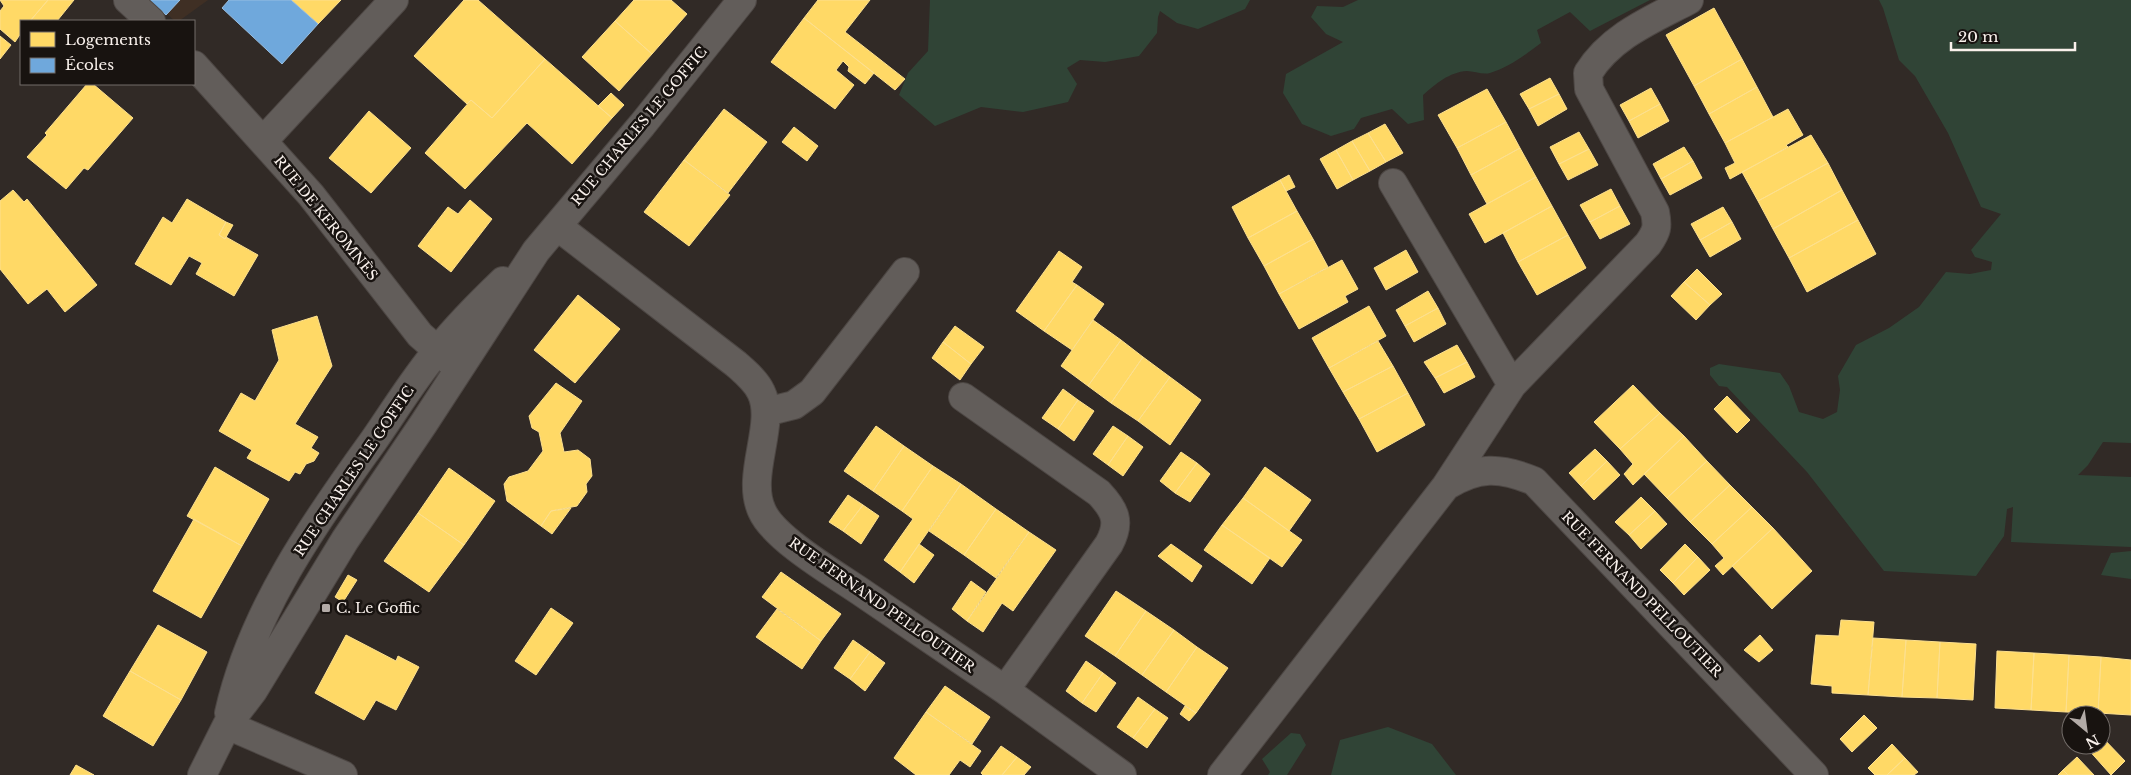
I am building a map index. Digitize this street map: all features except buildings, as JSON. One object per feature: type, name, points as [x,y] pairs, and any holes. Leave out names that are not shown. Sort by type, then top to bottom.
[{"type":"street","points":[[128,0],[150,20]]},
{"type":"street","points":[[263,141],[394,0]]},
{"type":"street","name":"RUE CHARLES LE GOFFIC","points":[[202,775],[227,724],[253,691],[345,540],[536,252],[742,0]]},
{"type":"street","name":"RUE FERNAND PELLOUTIER","points":[[1222,775],[1446,486],[1512,385],[1648,244],[1656,233],[1658,224],[1655,212],[1589,88],[1588,73],[1607,48],[1623,35],[1688,0]]},
{"type":"street","name":"RUE DE KEROMNÈS","points":[[195,66],[310,195],[420,335],[459,368]]},
{"type":"street","points":[[1393,183],[1512,385]]},
{"type":"street","name":"RUE FERNAND PELLOUTIER","points":[[557,226],[736,364],[761,391],[765,400],[766,412],[757,472],[757,489],[761,510],[769,523],[794,545],[834,574],[1005,690],[1122,775]]},
{"type":"street","name":"RUE CHARLES LE GOFFIC","points":[[227,724],[236,685],[260,625],[290,564],[320,515],[437,350],[476,307],[536,252]]},
{"type":"street","points":[[766,412],[794,405],[812,392],[905,272]]},
{"type":"street","points":[[964,398],[1099,493],[1109,504],[1116,521],[1115,533],[1110,544],[1005,690]]},
{"type":"street","name":"RUE FERNAND PELLOUTIER","points":[[1446,486],[1479,471],[1496,470],[1534,481],[1814,775]]},
{"type":"street","points":[[227,724],[343,775]]},
{"type":"shaded area","points":[[151,0],[208,0],[180,20],[174,20]]},
{"type":"green space","points":[[930,0],[1250,0],[1245,9],[1198,29],[1177,23],[1160,11],[1157,33],[1139,56],[1105,62],[1080,60],[1067,68],[1077,84],[1068,102],[1023,112],[981,107],[935,126],[899,95],[908,73],[928,51]]},
{"type":"green space","points":[[1358,0],[1650,0],[1590,31],[1570,12],[1537,30],[1541,43],[1510,64],[1490,73],[1484,74],[1467,71],[1449,76],[1423,95],[1424,120],[1408,124],[1392,109],[1361,118],[1354,129],[1331,136],[1302,124],[1283,93],[1286,74],[1343,42],[1326,34],[1311,17],[1317,6],[1343,7]]},
{"type":"green space","points":[[1879,0],[2131,0],[2131,443],[2103,442],[2088,465],[2078,475],[2131,477],[2131,547],[2011,542],[2013,507],[2007,509],[2004,536],[1976,576],[1884,571],[1807,472],[1727,387],[1719,386],[1710,375],[1710,368],[1719,364],[1780,373],[1789,386],[1799,412],[1823,419],[1837,412],[1840,390],[1838,376],[1856,345],[1889,328],[1919,307],[1946,272],[1970,274],[1991,270],[1992,262],[1975,257],[1971,250],[2001,214],[1981,207],[1948,133],[1915,76],[1899,60]]},
{"type":"green space","points":[[2131,551],[2131,579],[2101,575],[2111,553]]},
{"type":"green space","points":[[1388,727],[1432,744],[1456,775],[1331,775],[1340,740]]},
{"type":"green space","points":[[1291,733],[1300,734],[1306,745],[1287,775],[1268,775],[1270,772],[1262,759]]},
{"type":"place","name":"C. Le Goffic","points":[[326,608]]}]
